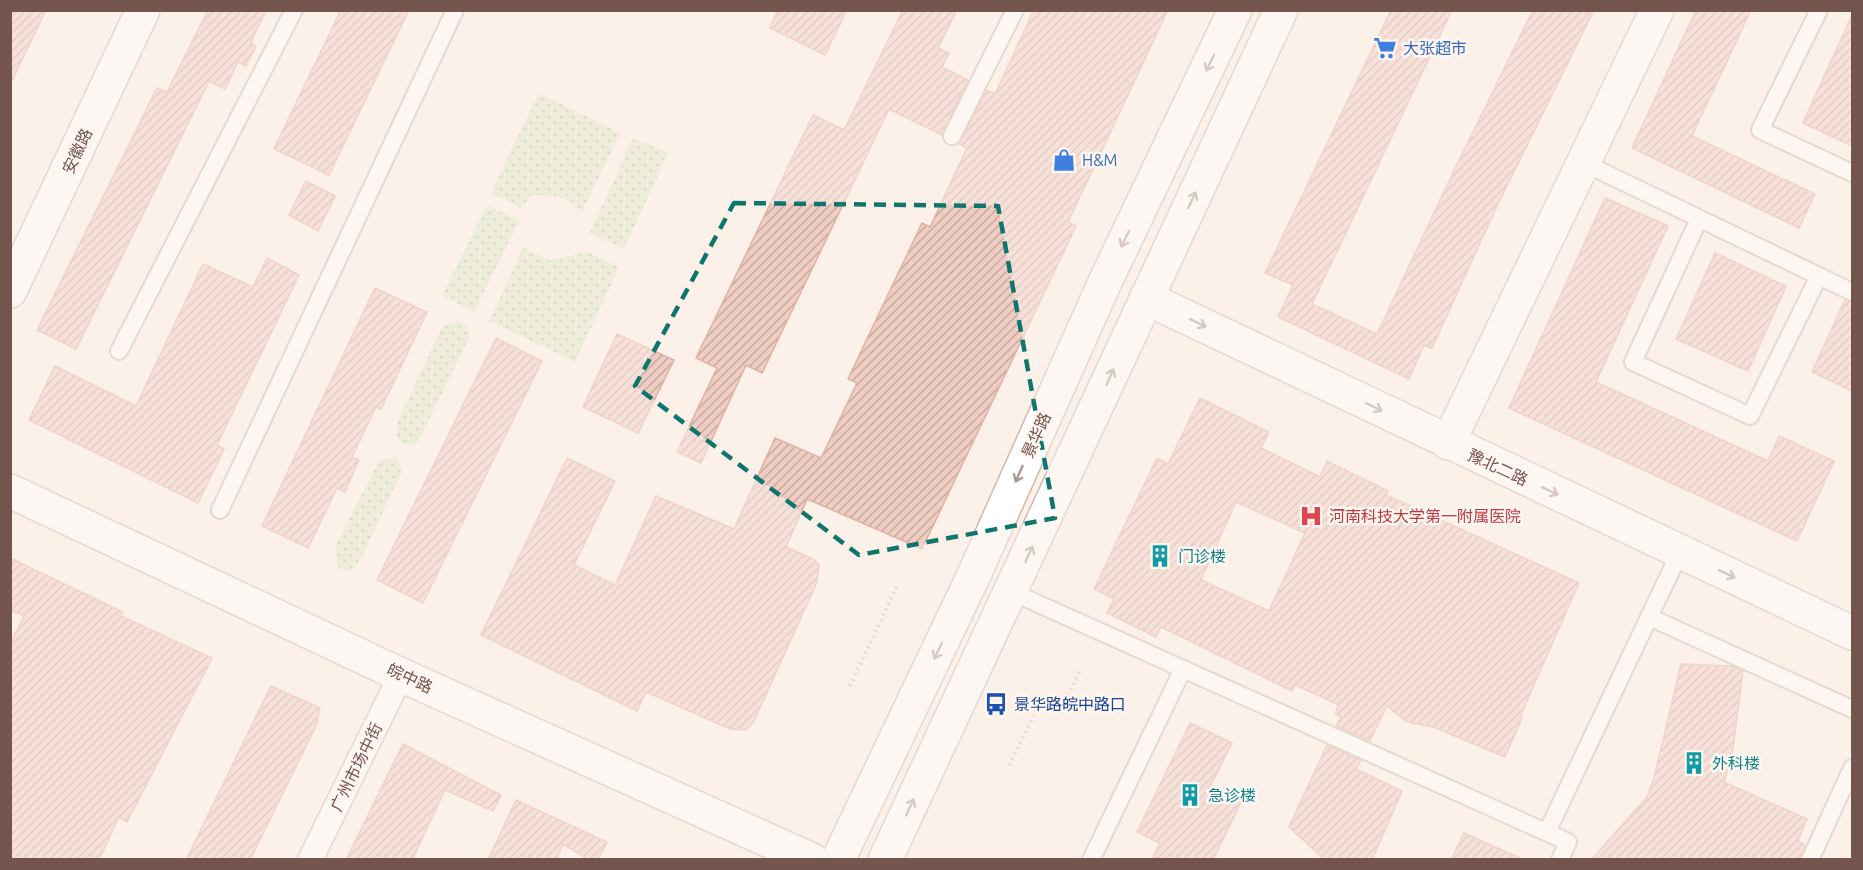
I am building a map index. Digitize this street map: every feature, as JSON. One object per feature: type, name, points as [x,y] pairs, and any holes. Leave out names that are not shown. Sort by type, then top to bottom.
[{"type":"street","name":"安徽路","points":[[10,291],[143,10]]},
{"type":"street","name":"景华路","points":[[838,860],[974,576],[1105,282],[1235,10]]},
{"type":"street","points":[[885,860],[1012,592],[1281,10]]},
{"type":"street","points":[[1448,443],[1657,10]]},
{"type":"street","name":"豫北二路","points":[[1146,298],[1852,633]]},
{"type":"street","name":"皖中路","points":[[10,491],[401,675],[812,860]]},
{"type":"street","name":"广州市场中街","points":[[310,860],[401,675]]},
{"type":"lane","points":[[119,351],[294,10]]},
{"type":"lane","points":[[220,510],[455,10]]},
{"type":"lane","points":[[952,136],[1015,10]]},
{"type":"lane","points":[[1819,10],[1760,130],[1852,173]]},
{"type":"lane","points":[[1584,163],[1852,292]]},
{"type":"lane","points":[[1698,219],[1633,362],[1750,416],[1820,276]]},
{"type":"lane","points":[[1547,832],[1680,552]]},
{"type":"lane","points":[[1012,592],[1568,842],[1560,860]]},
{"type":"lane","points":[[1649,617],[1852,709]]},
{"type":"lane","points":[[1091,860],[1183,669]]},
{"type":"lane","points":[[1810,860],[1852,768]]},
{"type":"path","points":[[850,686],[898,584]]},
{"type":"path","points":[[1063,706],[1079,672]]},
{"type":"path","points":[[1009,765],[1044,697]]},
{"type":"highlighted area","points":[[734,203],[998,206],[1055,518],[859,555],[635,386]]},
{"type":"green space","points":[[539,93],[620,133],[582,212],[570,202],[553,196],[531,195],[521,208],[491,193]]},
{"type":"green space","points":[[633,138],[668,153],[624,249],[590,233]]},
{"type":"green space","points":[[487,205],[519,221],[474,312],[442,296]]},
{"type":"green space","points":[[523,248],[550,260],[588,252],[619,267],[575,362],[489,321]]},
{"type":"green space","points":[[459,321],[467,326],[470,336],[420,438],[413,444],[401,443],[397,436],[397,422],[443,326]]},
{"type":"green space","points":[[397,457],[402,471],[362,557],[354,568],[346,571],[337,566],[336,545],[379,461]]},
{"type":"building","points":[[10,10],[46,10],[10,85]]},
{"type":"building","points":[[208,10],[266,10],[251,42],[256,47],[246,66],[238,62],[225,89],[209,81],[76,349],[37,330],[157,88],[167,92]]},
{"type":"building","points":[[341,10],[409,10],[329,175],[274,149]]},
{"type":"building","points":[[778,10],[847,10],[825,55],[770,28]]},
{"type":"building","points":[[903,10],[957,10],[938,48],[949,53],[942,67],[968,80],[942,135],[889,109],[762,373],[746,365],[701,463],[677,452],[717,368],[696,358],[813,115],[844,130]]},
{"type":"building","points":[[1034,10],[1168,10],[1068,222],[1076,226],[922,549],[807,499],[786,547],[813,559],[819,565],[817,582],[754,721],[746,730],[730,729],[646,692],[637,711],[481,635],[567,458],[615,481],[574,565],[615,585],[656,496],[734,529],[775,438],[821,458],[857,383],[848,379],[922,223],[930,227],[967,148],[959,144],[987,90],[995,94]]},
{"type":"building","points":[[1391,10],[1452,10],[1312,304],[1377,334],[1533,10],[1594,10],[1497,206],[1432,348],[1424,345],[1409,379],[1278,317],[1293,285],[1265,273]]},
{"type":"building","points":[[1696,10],[1751,10],[1692,136],[1815,194],[1799,228],[1632,148]]},
{"type":"building","points":[[1852,15],[1852,146],[1803,123]]},
{"type":"building","points":[[306,181],[335,196],[318,231],[289,215]]},
{"type":"building","points":[[1605,198],[1668,226],[1596,382],[1768,461],[1779,436],[1834,461],[1797,541],[1509,408]]},
{"type":"building","points":[[1715,253],[1786,286],[1748,371],[1676,339]]},
{"type":"building","points":[[267,258],[299,275],[217,445],[224,449],[198,503],[29,420],[55,366],[136,406],[203,264],[253,287]]},
{"type":"building","points":[[375,288],[427,312],[381,409],[376,407],[352,457],[359,460],[345,492],[337,488],[308,548],[262,526]]},
{"type":"building","points":[[1845,300],[1852,302],[1852,391],[1812,372]]},
{"type":"building","points":[[617,334],[674,360],[638,433],[583,407]]},
{"type":"building","points":[[496,338],[542,361],[423,603],[377,580]]},
{"type":"building","points":[[1200,398],[1269,432],[1261,448],[1320,477],[1327,461],[1388,491],[1386,495],[1579,583],[1520,717],[1522,718],[1505,757],[1433,727],[1407,722],[1387,706],[1370,741],[1336,726],[1341,717],[1335,714],[1339,705],[1295,685],[1292,691],[1161,627],[1156,637],[1107,613],[1114,599],[1094,589],[1157,458],[1168,464]],"holes":[[[1236,502],[1305,533],[1269,611],[1201,580]]]},
{"type":"building","points":[[10,558],[123,612],[121,616],[212,658],[127,822],[119,817],[99,860],[10,860],[10,644],[24,616],[10,610]]},
{"type":"building","name":"外科楼","points":[[1681,664],[1731,666],[1743,671],[1733,748],[1724,782],[1807,819],[1798,841],[1805,845],[1800,860],[1591,860],[1647,797],[1654,778]]},
{"type":"building","points":[[271,686],[320,708],[316,726],[250,860],[186,860]]},
{"type":"building","name":"急诊楼","points":[[1190,723],[1232,743],[1210,787],[1241,802],[1213,860],[1152,860],[1160,843],[1137,832]]},
{"type":"building","points":[[403,744],[501,795],[493,811],[445,790],[412,860],[346,860]]},
{"type":"building","points":[[1327,745],[1361,760],[1356,769],[1402,791],[1372,860],[1325,860],[1289,827]]},
{"type":"building","points":[[516,800],[607,842],[598,860],[589,860],[563,844],[556,860],[488,860]]},
{"type":"building","points":[[1464,833],[1524,860],[1451,860]]},
{"type":"place","name":"大张超市","points":[[1385,48]]},
{"type":"place","name":"H&M","points":[[1064,160]]},
{"type":"place","name":"河南科技大学第一附属医院","points":[[1311,516]]},
{"type":"place","name":"门诊楼","points":[[1160,556]]},
{"type":"place","name":"景华路皖中路口","points":[[996,704]]},
{"type":"place","name":"外科楼","points":[[1694,763]]},
{"type":"place","name":"急诊楼","points":[[1190,795]]}]
